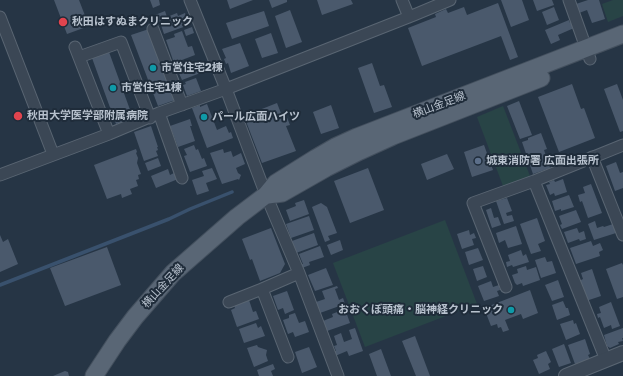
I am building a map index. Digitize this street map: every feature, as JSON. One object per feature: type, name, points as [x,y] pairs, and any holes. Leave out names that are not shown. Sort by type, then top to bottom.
[{"type":"main road","name":"横山金足線","points":[[589,53],[623,34]]},
{"type":"main road","name":"横山金足線","points":[[94,376],[135,317],[173,273],[237,217],[266,195],[276,183],[316,158],[357,137],[589,53],[623,46]]},
{"type":"street","points":[[190,0],[226,89],[296,274],[338,376]]},
{"type":"street","points":[[402,0],[409,17]]},
{"type":"street","points":[[0,175],[226,89],[450,0]]},
{"type":"street","points":[[568,0],[589,53]]},
{"type":"street","points":[[0,18],[53,154]]},
{"type":"street","points":[[153,29],[182,105]]},
{"type":"street","points":[[109,134],[77,52],[121,42],[182,178]]},
{"type":"street","points":[[506,287],[473,203],[623,145]]},
{"type":"street","points":[[592,157],[623,235]]},
{"type":"street","points":[[534,180],[606,360]]},
{"type":"street","points":[[229,302],[296,274]]},
{"type":"street","points":[[262,289],[288,357]]},
{"type":"street","points":[[566,376],[623,353]]},
{"type":"green space","points":[[613,0],[623,0],[623,16],[608,22],[602,4]]},
{"type":"green space","points":[[503,106],[530,176],[503,186],[477,117]]},
{"type":"green space","points":[[445,220],[477,304],[365,347],[333,263]]},
{"type":"building","points":[[54,0],[79,0],[89,26],[67,34]]},
{"type":"building","points":[[150,0],[159,0],[160,5],[153,8]]},
{"type":"building","points":[[227,0],[253,0],[230,9]]},
{"type":"building","points":[[269,0],[287,0],[287,2],[272,8]]},
{"type":"building","points":[[317,0],[351,0],[353,4],[322,15]]},
{"type":"building","points":[[501,0],[522,0],[529,20],[511,27]]},
{"type":"building","points":[[533,0],[552,0],[554,5],[537,11]]},
{"type":"building","points":[[588,0],[599,0],[605,19],[592,23],[587,10],[579,13],[576,4]]},
{"type":"building","points":[[498,3],[518,57],[510,60],[501,36],[422,66],[408,28],[436,17],[435,14],[446,9],[448,13],[464,7],[467,15]]},
{"type":"building","points":[[554,7],[559,20],[547,25],[542,12]]},
{"type":"building","points":[[290,10],[302,42],[286,48],[275,16]]},
{"type":"building","points":[[165,11],[167,17],[177,13],[178,16],[185,13],[189,25],[164,34],[155,15]]},
{"type":"building","points":[[264,11],[269,26],[232,39],[226,23]]},
{"type":"building","points":[[569,20],[570,23],[572,22],[574,28],[558,35],[560,40],[551,44],[545,30]]},
{"type":"building","points":[[192,27],[194,33],[186,36],[184,30]]},
{"type":"building","name":"市営住宅2棟","points":[[149,29],[175,100],[158,106],[131,35]]},
{"type":"building","points":[[182,31],[188,47],[192,46],[195,55],[174,63],[166,40],[175,37],[174,34]]},
{"type":"building","points":[[271,33],[278,53],[262,58],[255,39]]},
{"type":"building","points":[[240,43],[249,66],[231,73],[228,63],[226,64],[224,59],[226,58],[222,49]]},
{"type":"building","name":"市営住宅1棟","points":[[109,52],[133,118],[116,124],[92,58]]},
{"type":"building","points":[[198,61],[203,72],[182,80],[177,69]]},
{"type":"building","points":[[372,63],[380,86],[384,85],[392,107],[374,113],[358,68]]},
{"type":"building","points":[[196,78],[201,91],[187,96],[183,85],[186,84],[185,82]]},
{"type":"building","points":[[572,84],[581,109],[584,108],[595,138],[559,152],[538,97]]},
{"type":"building","points":[[617,84],[623,100],[623,131],[620,132],[604,89]]},
{"type":"building","points":[[519,101],[532,135],[520,139],[507,106]]},
{"type":"building","points":[[277,103],[282,116],[286,115],[290,125],[286,126],[296,151],[262,163],[244,116]]},
{"type":"building","name":"パール広面ハイツ","points":[[207,104],[217,130],[226,126],[229,133],[231,132],[233,138],[207,148],[192,108]]},
{"type":"building","points":[[331,105],[339,128],[321,134],[313,112]]},
{"type":"building","points":[[190,119],[192,126],[190,126],[195,141],[178,147],[170,126]]},
{"type":"building","points":[[151,126],[158,147],[158,150],[156,151],[158,156],[144,161],[134,132]]},
{"type":"building","points":[[541,133],[547,149],[544,150],[550,168],[533,174],[522,142]]},
{"type":"building","points":[[194,145],[196,150],[198,149],[202,159],[204,158],[207,166],[190,172],[184,156],[187,155],[184,149]]},
{"type":"building","name":"城東消防署 広面出張所","points":[[484,145],[493,170],[472,177],[464,152]]},
{"type":"building","points":[[136,149],[138,158],[137,163],[141,174],[138,175],[139,179],[136,180],[138,186],[130,189],[132,194],[122,198],[121,194],[107,199],[94,165]]},
{"type":"building","points":[[223,149],[224,153],[231,151],[233,157],[241,153],[245,164],[236,168],[238,173],[241,175],[239,180],[238,179],[222,184],[210,153]]},
{"type":"building","points":[[447,154],[454,169],[427,180],[421,164]]},
{"type":"building","points":[[158,158],[161,166],[148,171],[145,163]]},
{"type":"building","points":[[616,162],[620,173],[623,172],[623,188],[615,191],[606,166]]},
{"type":"building","points":[[212,168],[217,179],[206,183],[209,191],[197,195],[192,180],[204,176],[202,171]]},
{"type":"building","points":[[368,168],[384,210],[350,223],[334,181]]},
{"type":"building","points":[[168,169],[170,175],[176,172],[178,179],[156,188],[151,176]]},
{"type":"building","points":[[563,179],[567,192],[555,196],[554,193],[550,195],[546,185],[550,184],[549,182],[554,180],[555,182]]},
{"type":"building","points":[[591,184],[602,213],[588,218],[582,201],[580,202],[578,195],[585,193],[583,187]]},
{"type":"building","points":[[569,195],[574,207],[561,211],[561,209],[555,211],[552,201]]},
{"type":"building","points":[[507,198],[512,211],[506,213],[507,216],[512,215],[514,221],[504,224],[496,201]]},
{"type":"building","points":[[304,200],[309,214],[290,221],[286,210],[296,206],[295,203]]},
{"type":"building","points":[[321,203],[327,207],[337,233],[328,236],[330,240],[325,242],[312,207]]},
{"type":"building","points":[[491,208],[494,218],[498,217],[501,225],[492,228],[486,210]]},
{"type":"building","points":[[576,210],[581,222],[562,229],[559,216]]},
{"type":"building","points":[[309,216],[314,230],[291,238],[286,224]]},
{"type":"building","points":[[537,218],[545,241],[538,244],[541,251],[531,254],[520,224]]},
{"type":"building","points":[[595,221],[597,228],[613,224],[616,233],[594,240],[588,224]]},
{"type":"building","points":[[516,226],[522,244],[508,248],[505,240],[499,243],[496,233]]},
{"type":"building","points":[[271,228],[285,264],[280,273],[260,281],[252,259],[250,260],[242,239]]},
{"type":"building","points":[[577,228],[579,233],[584,231],[586,239],[580,241],[579,239],[568,243],[564,232]]},
{"type":"building","points":[[469,230],[470,235],[474,233],[476,238],[472,239],[474,245],[462,249],[457,234]]},
{"type":"building","points":[[314,233],[318,245],[296,253],[292,241]]},
{"type":"building","points":[[0,235],[3,242],[8,239],[18,264],[0,272]]},
{"type":"building","points":[[340,240],[343,250],[331,255],[327,245]]},
{"type":"building","points":[[591,241],[593,246],[600,243],[603,250],[599,252],[600,256],[576,264],[570,248]]},
{"type":"building","points":[[320,246],[324,257],[309,262],[310,265],[302,268],[301,264],[303,264],[299,254]]},
{"type":"building","points":[[107,247],[121,285],[65,306],[50,268]]},
{"type":"building","points":[[478,248],[483,260],[469,265],[465,252]]},
{"type":"building","points":[[521,250],[523,256],[526,254],[529,262],[513,267],[512,265],[507,267],[506,262],[510,261],[508,255]]},
{"type":"building","points":[[545,257],[547,262],[552,261],[556,273],[541,278],[535,260]]},
{"type":"building","points":[[622,263],[623,297],[617,299],[606,269]]},
{"type":"building","points":[[483,266],[487,277],[477,281],[473,269]]},
{"type":"building","points":[[526,266],[527,270],[536,267],[540,280],[523,286],[522,283],[517,285],[512,275],[518,273],[517,269]]},
{"type":"building","points":[[326,268],[333,285],[315,291],[308,275]]},
{"type":"building","points":[[592,269],[601,296],[586,301],[579,281],[583,279],[581,273]]},
{"type":"building","points":[[558,280],[564,297],[552,301],[545,285]]},
{"type":"building","points":[[491,281],[493,287],[499,285],[500,290],[497,291],[499,296],[484,301],[478,286]]},
{"type":"building","points":[[337,286],[338,288],[335,289],[339,300],[343,298],[345,304],[320,313],[316,302],[325,299],[322,291]]},
{"type":"building","name":"おおくぼ頭痛・脳神経クリニック","points":[[530,290],[538,313],[523,319],[521,314],[505,320],[509,330],[503,332],[501,327],[498,328],[497,324],[491,326],[484,308]]},
{"type":"building","points":[[287,291],[294,310],[285,314],[283,308],[278,310],[273,296]]},
{"type":"building","points":[[249,300],[253,312],[256,311],[259,319],[237,327],[231,310],[235,308],[234,305]]},
{"type":"building","points":[[563,301],[566,308],[568,308],[570,315],[557,320],[552,305]]},
{"type":"building","points":[[611,302],[620,326],[612,329],[611,325],[604,328],[600,317],[598,318],[597,314],[601,313],[599,307]]},
{"type":"building","points":[[345,309],[350,323],[327,331],[323,321],[333,317],[332,314]]},
{"type":"building","points":[[295,313],[299,323],[305,321],[309,332],[295,337],[293,332],[288,334],[283,320],[289,318],[289,315]]},
{"type":"building","points":[[573,320],[574,324],[576,323],[580,334],[566,340],[560,324]]},
{"type":"building","points":[[256,323],[258,328],[261,326],[265,336],[244,343],[239,329]]},
{"type":"building","points":[[355,328],[363,351],[349,356],[347,351],[335,356],[334,351],[336,351],[334,346],[337,345],[334,336],[341,333],[344,342],[352,339],[349,330]]},
{"type":"building","points":[[623,328],[623,341],[618,342],[619,344],[610,348],[607,346],[604,335]]},
{"type":"building","points":[[415,336],[430,376],[416,376],[402,341]]},
{"type":"building","points":[[585,339],[590,354],[588,355],[590,359],[575,364],[568,345]]},
{"type":"building","points":[[564,344],[571,363],[559,367],[552,349]]},
{"type":"building","points":[[257,345],[258,347],[267,350],[266,355],[268,361],[254,367],[247,348]]},
{"type":"building","points":[[309,347],[317,367],[302,373],[295,352]]},
{"type":"building","points":[[381,349],[391,376],[377,376],[369,354]]},
{"type":"building","points":[[546,351],[551,362],[548,364],[550,369],[539,374],[533,360],[538,358],[537,355]]},
{"type":"building","points":[[273,364],[275,369],[271,371],[273,376],[259,376],[257,370]]},
{"type":"building","points":[[65,371],[68,372],[69,376],[53,376]]},
{"type":"waterway","points":[[0,285],[169,219],[232,192]]},
{"type":"place","name":"秋田はすぬまクリニック","points":[[63,22]]},
{"type":"place","name":"市営住宅2棟","points":[[153,68]]},
{"type":"place","name":"市営住宅1棟","points":[[113,88]]},
{"type":"place","name":"秋田大学医学部附属病院","points":[[18,116]]},
{"type":"place","name":"パール広面ハイツ","points":[[204,117]]},
{"type":"place","name":"城東消防署 広面出張所","points":[[478,161]]},
{"type":"place","name":"おおくぼ頭痛・脳神経クリニック","points":[[511,310]]}]
